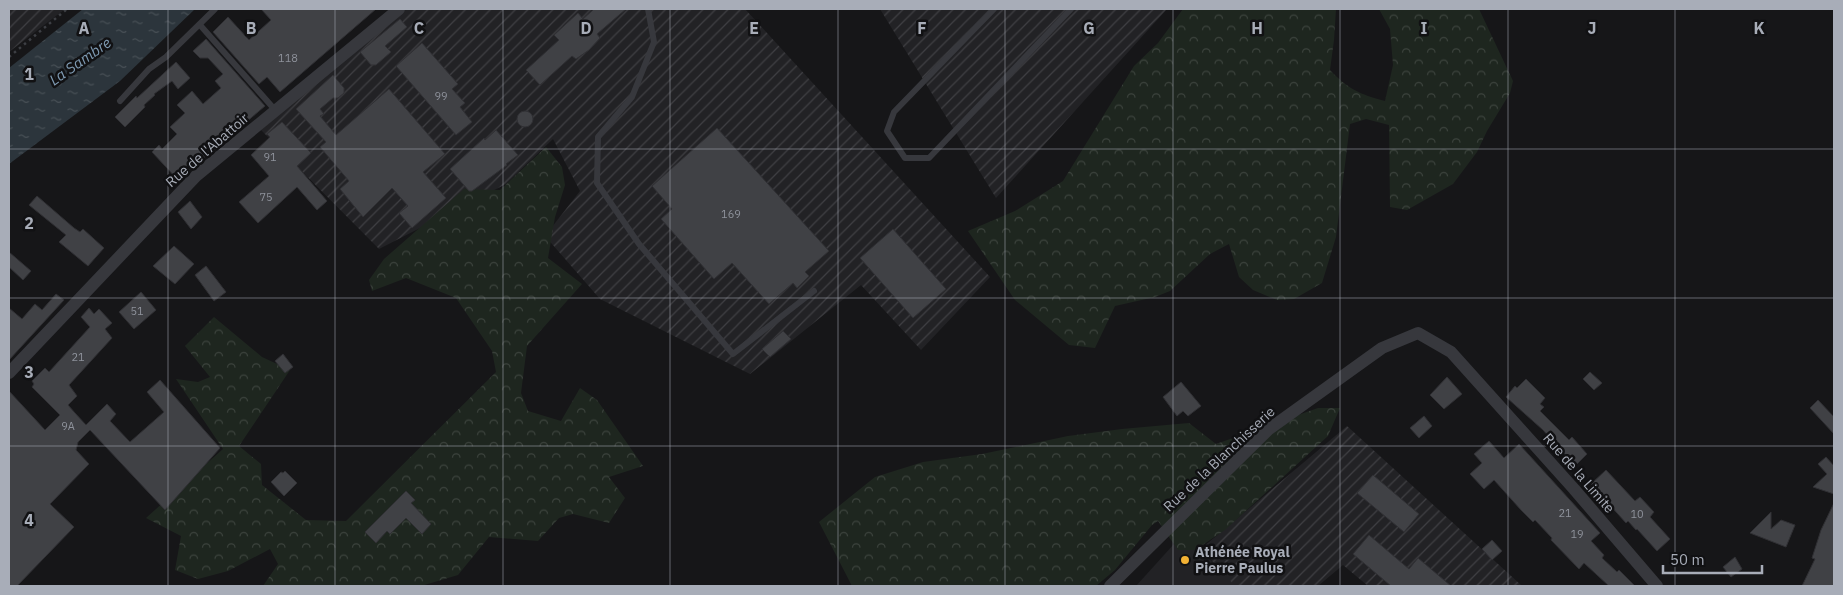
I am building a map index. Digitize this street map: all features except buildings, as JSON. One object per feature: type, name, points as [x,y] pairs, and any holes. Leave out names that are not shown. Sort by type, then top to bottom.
[{"type":"street","name":"Rue de l'Abattoir","points":[[9,373],[196,176],[399,9]]},
{"type":"street","name":"Rue de la Blanchisserie","points":[[1110,586],[1269,429],[1382,348],[1418,333],[1452,352],[1477,381]]},
{"type":"street","name":"Rue de la Limite","points":[[1477,381],[1574,489],[1657,586]]},
{"type":"lane","points":[[120,101],[149,69],[166,57],[215,9]]},
{"type":"lane","points":[[648,9],[654,42],[632,97],[598,137],[596,183],[639,244],[733,354],[814,291]]},
{"type":"lane","points":[[994,9],[894,112],[888,131],[905,158],[929,158],[1071,9]]},
{"type":"lane","points":[[200,25],[276,110]]},
{"type":"path","points":[[9,56],[67,9]]},
{"type":"shaded area","points":[[9,9],[65,9],[9,52]]},
{"type":"shaded area","points":[[403,9],[745,9],[990,277],[921,350],[861,285],[750,374],[600,299],[545,236],[580,191],[553,139],[506,184],[379,249],[261,130]]},
{"type":"shaded area","points":[[880,9],[1167,9],[996,198]]},
{"type":"shaded area","points":[[1347,426],[1524,586],[1368,586],[1343,565],[1318,586],[1235,586],[1201,549]]},
{"type":"shaded area","name":"Athénée Royal Pierre Paulus","points":[[1183,534],[1238,586],[1136,586]]},
{"type":"green space","points":[[1183,9],[1336,9],[1330,70],[1355,90],[1385,101],[1393,65],[1390,29],[1379,9],[1479,9],[1513,81],[1510,93],[1487,131],[1477,152],[1453,184],[1407,210],[1390,207],[1389,125],[1366,119],[1350,124],[1336,237],[1322,283],[1294,299],[1277,300],[1253,290],[1239,277],[1229,244],[1210,254],[1170,291],[1155,297],[1115,306],[1095,348],[1069,345],[1015,300],[968,231],[1015,211],[1063,181],[1134,66],[1158,43]]},
{"type":"green space","points":[[546,147],[562,167],[565,185],[555,217],[548,258],[582,284],[527,346],[521,393],[528,411],[561,421],[580,388],[597,400],[643,466],[609,477],[625,498],[609,523],[573,514],[559,518],[538,541],[489,537],[458,575],[421,586],[263,586],[278,564],[270,549],[228,571],[198,579],[175,570],[181,536],[146,518],[223,449],[176,379],[198,382],[210,377],[185,346],[214,317],[262,357],[290,370],[239,446],[261,464],[262,485],[306,520],[346,521],[496,372],[492,351],[456,298],[406,278],[372,291],[369,280],[384,259],[464,189],[500,190]]},
{"type":"green space","points":[[1318,408],[1340,408],[1328,436],[1225,530],[1195,550],[1178,550],[1158,521],[1152,525],[1115,570],[1096,586],[852,586],[819,522],[875,477],[923,462],[982,454],[1068,436],[1189,423],[1216,444]]},
{"type":"water","name":"La Sambre","points":[[83,9],[195,9],[120,81],[9,164],[9,68]]},
{"type":"place","name":"Athénée Royal Pierre Paulus","points":[[1185,560]]}]
